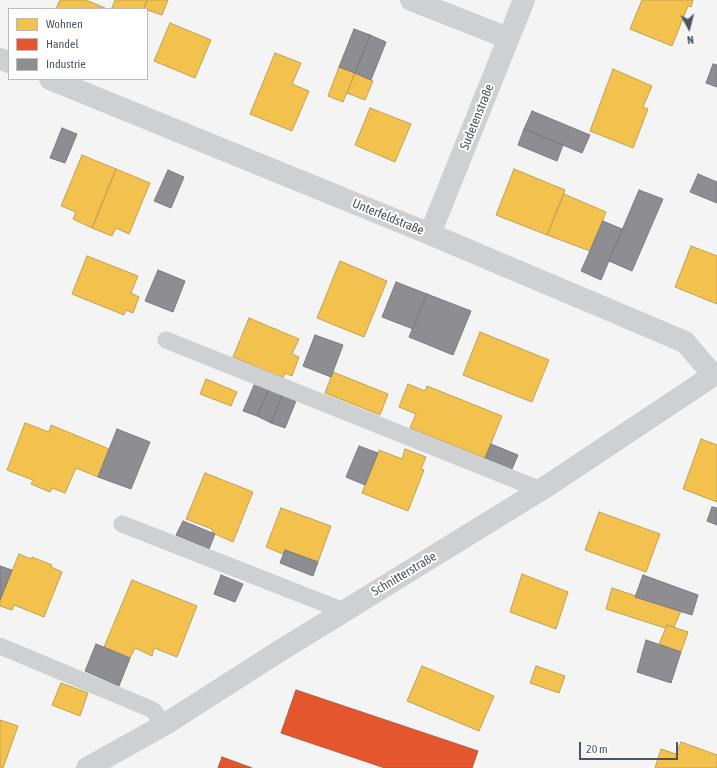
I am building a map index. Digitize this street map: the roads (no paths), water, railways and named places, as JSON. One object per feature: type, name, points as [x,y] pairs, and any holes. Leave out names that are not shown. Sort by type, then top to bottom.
[{"type":"street","points":[[411,0],[508,38]]},
{"type":"street","name":"Sudetenstraße","points":[[430,234],[524,0]]},
{"type":"street","name":"Unterfeldstraße","points":[[52,80],[430,234],[685,342],[715,374]]},
{"type":"street","name":"Schnitterstraße","points":[[88,768],[164,725],[344,611],[541,490],[715,374]]},
{"type":"lane","points":[[166,340],[541,490]]},
{"type":"lane","points":[[122,524],[344,611]]},
{"type":"lane","points":[[0,646],[153,710],[164,725]]}]
